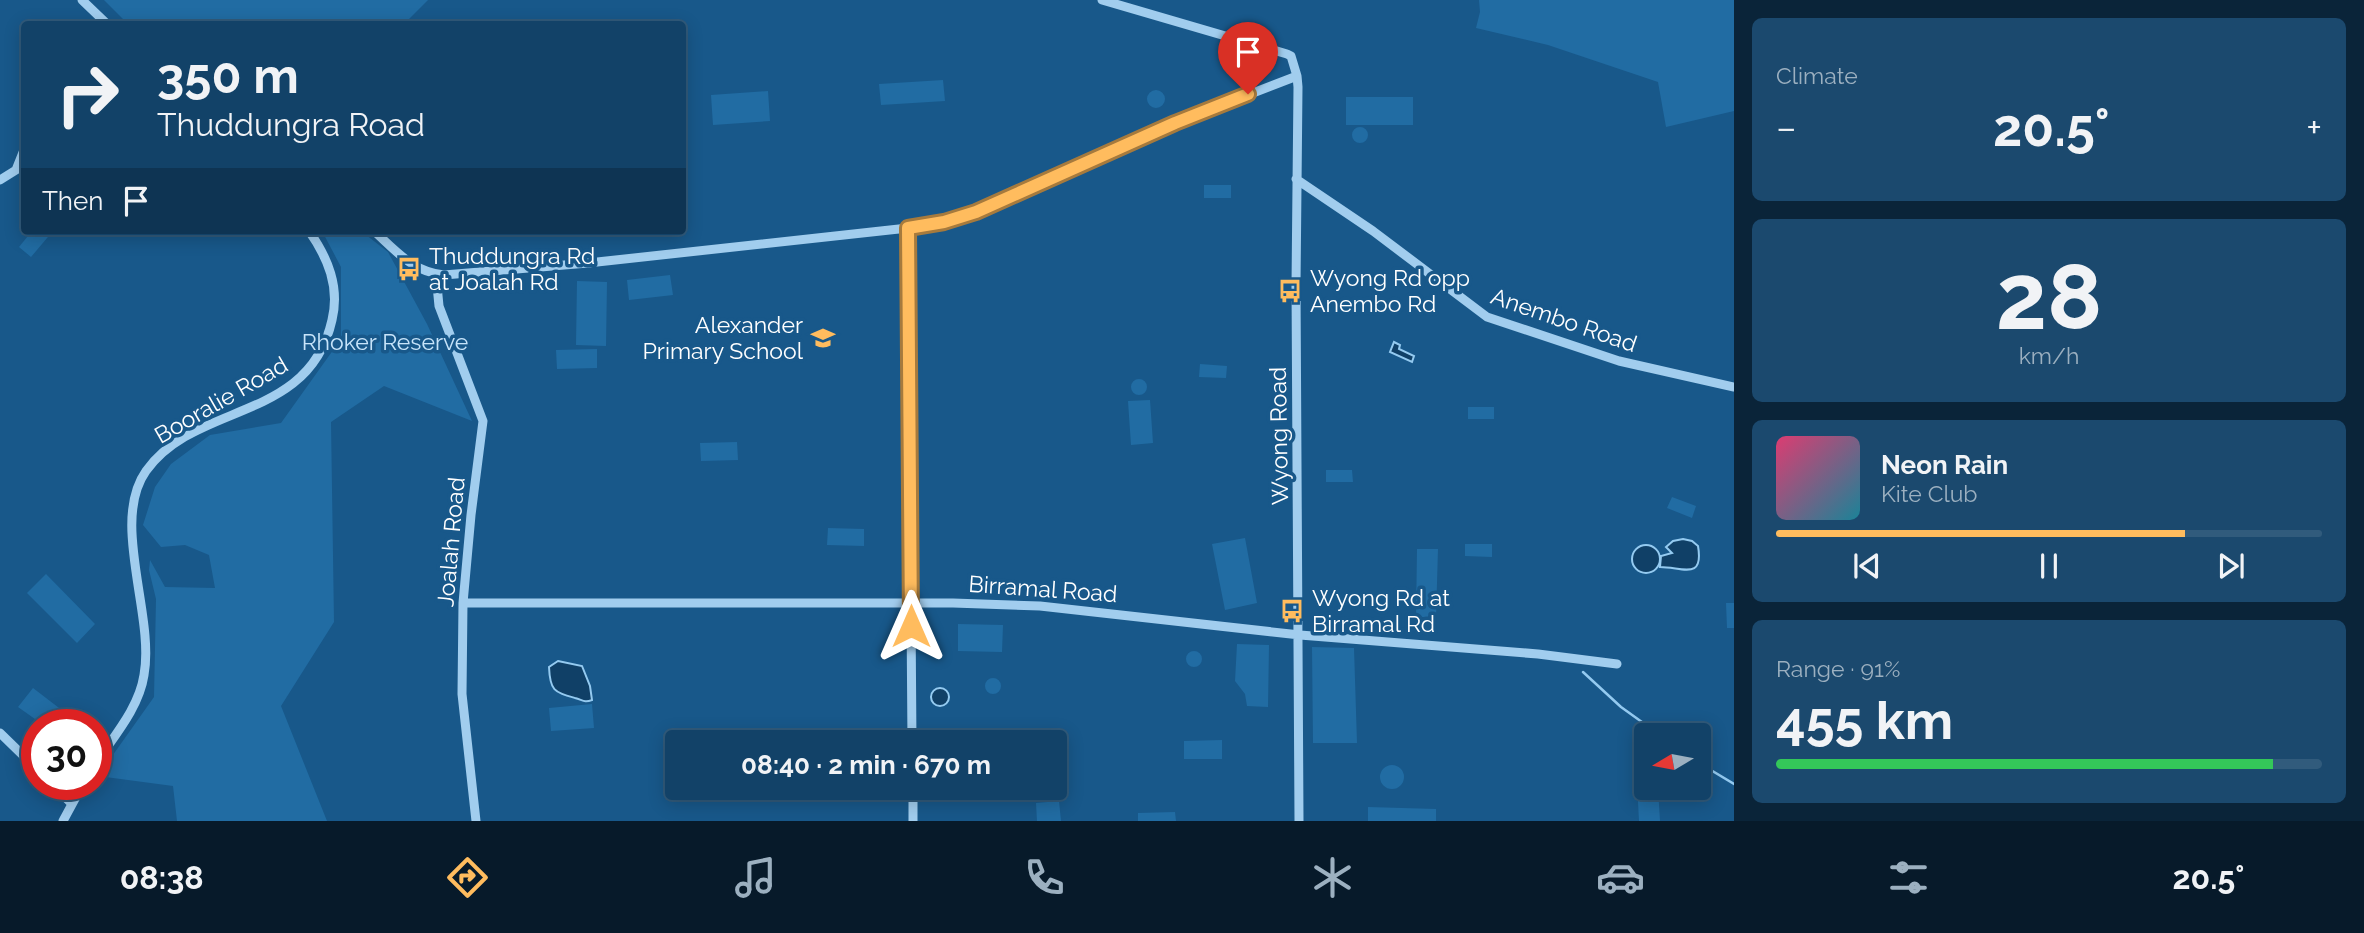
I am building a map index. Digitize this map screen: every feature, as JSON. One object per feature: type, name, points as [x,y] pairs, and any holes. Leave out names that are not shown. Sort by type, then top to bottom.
[{"type":"street","points":[[82,0],[101,21]]},
{"type":"street","name":"Wyong Road","points":[[1102,0],[1287,54],[1294,61],[1297,76],[1299,821]]},
{"type":"street","points":[[378,235],[409,263],[436,275],[510,271],[944,222],[976,212],[1175,123],[1297,76]]},
{"type":"street","points":[[0,180],[16,170],[21,158]]},
{"type":"street","name":"Anembo Road","points":[[1296,179],[1382,238],[1487,317],[1619,361],[1734,387]]},
{"type":"street","points":[[908,228],[912,730]]},
{"type":"street","name":"Booralie Road","points":[[112,739],[134,706],[144,677],[147,641],[132,541],[131,513],[137,489],[152,463],[174,443],[274,397],[292,385],[314,363],[323,349],[335,302],[328,262],[311,235]]},
{"type":"street","name":"Joalah Road","points":[[436,275],[439,306],[483,421],[463,603],[462,694],[476,821]]},
{"type":"street","name":"Birramal Road","points":[[463,603],[911,603],[1040,606],[1300,635],[1538,654],[1617,664]]},
{"type":"street","points":[[0,733],[21,753]]},
{"type":"street","points":[[68,800],[71,803]]},
{"type":"street","points":[[63,821],[73,800]]},
{"type":"street","points":[[912,821],[913,800]]},
{"type":"green space","points":[[104,0],[428,0],[407,21],[125,21]]},
{"type":"green space","points":[[1479,0],[1734,0],[1734,111],[1666,127],[1658,82],[1548,45],[1476,28],[1480,12]]},
{"type":"green space","points":[[943,80],[945,101],[881,105],[879,84]]},
{"type":"green space","points":[[1156,90],[1162,93],[1165,99],[1162,105],[1156,108],[1150,105],[1147,99],[1150,93]]},
{"type":"green space","points":[[768,91],[770,121],[713,125],[711,95]]},
{"type":"green space","points":[[1346,97],[1413,97],[1413,125],[1346,125]]},
{"type":"green space","points":[[1360,127],[1366,129],[1366,141],[1360,143],[1354,141],[1352,135],[1354,129]]},
{"type":"green space","points":[[1204,185],[1231,185],[1231,198],[1204,198]]},
{"type":"green space","points":[[29,235],[50,235],[31,257],[19,247]]},
{"type":"green space","name":"Rhoker Reserve","points":[[324,235],[366,235],[388,252],[427,324],[472,421],[384,386],[331,422],[334,622],[281,706],[327,821],[177,821],[173,786],[112,778],[112,756],[154,697],[156,599],[149,570],[150,560],[165,587],[215,588],[209,555],[185,545],[161,547],[143,525],[155,487],[171,464],[210,435],[281,423],[341,339],[341,267]]},
{"type":"green space","points":[[670,275],[673,295],[629,300],[627,280]]},
{"type":"green space","points":[[577,281],[607,282],[606,346],[576,345]]},
{"type":"green space","points":[[597,349],[597,368],[557,369],[556,350]]},
{"type":"green space","points":[[1200,364],[1227,366],[1226,378],[1199,377]]},
{"type":"green space","points":[[1139,379],[1145,381],[1145,393],[1139,395],[1133,393],[1131,387],[1133,381]]},
{"type":"green space","points":[[1150,400],[1153,443],[1131,445],[1128,401]]},
{"type":"green space","points":[[1468,407],[1494,407],[1494,419],[1468,419]]},
{"type":"green space","points":[[737,442],[738,460],[701,461],[700,443]]},
{"type":"green space","points":[[1326,470],[1352,470],[1353,482],[1326,482]]},
{"type":"green space","points":[[1672,497],[1696,506],[1692,518],[1667,508]]},
{"type":"green space","points":[[828,528],[864,529],[864,546],[827,545]]},
{"type":"green space","points":[[1245,538],[1257,603],[1225,610],[1212,544]]},
{"type":"green space","points":[[1465,544],[1492,544],[1492,557],[1465,556]]},
{"type":"green space","points":[[1417,549],[1438,549],[1436,617],[1416,617]]},
{"type":"green space","points":[[46,574],[95,624],[77,643],[27,593]]},
{"type":"green space","points":[[1726,603],[1734,603],[1734,628],[1727,628]]},
{"type":"green space","points":[[958,624],[1003,625],[1002,652],[958,651]]},
{"type":"green space","points":[[1237,644],[1269,645],[1268,707],[1247,706],[1245,694],[1235,681]]},
{"type":"green space","points":[[1312,647],[1354,648],[1357,743],[1313,743]]},
{"type":"green space","points":[[1194,651],[1200,653],[1200,665],[1194,667],[1188,665],[1186,659],[1188,653]]},
{"type":"green space","points":[[990,678],[996,678],[1001,686],[999,692],[990,694],[985,689],[985,683]]},
{"type":"green space","points":[[33,688],[60,709],[21,709],[18,707]]},
{"type":"green space","points":[[592,704],[594,728],[551,731],[549,708]]},
{"type":"green space","points":[[1222,740],[1222,759],[1184,759],[1184,741]]},
{"type":"green space","points":[[1392,765],[1401,768],[1404,777],[1401,786],[1392,789],[1383,786],[1380,777],[1383,768]]},
{"type":"green space","points":[[1638,800],[1659,800],[1660,821],[1639,821]]},
{"type":"green space","points":[[1059,801],[1061,821],[1037,821],[1036,803]]},
{"type":"green space","points":[[1368,807],[1436,809],[1436,821],[1368,821]]},
{"type":"green space","points":[[1175,812],[1176,821],[1138,821],[1138,813]]},
{"type":"shaded area","points":[[1394,342],[1400,345],[1399,349],[1414,356],[1412,362],[1390,352]]},
{"type":"shaded area","points":[[1683,539],[1698,546],[1698,564],[1690,570],[1660,567],[1661,556],[1672,553],[1666,547],[1673,541]]},
{"type":"shaded area","points":[[1646,545],[1656,549],[1660,559],[1656,569],[1646,573],[1636,569],[1632,559],[1636,549]]},
{"type":"shaded area","points":[[558,661],[582,666],[592,700],[584,701],[554,689],[549,667]]},
{"type":"shaded area","points":[[940,688],[946,691],[949,697],[946,703],[940,706],[934,703],[931,697],[934,691]]},
{"type":"waterway","points":[[1583,672],[1621,707],[1643,723]]},
{"type":"waterway","points":[[1712,771],[1734,784]]},
{"type":"place","name":"Thuddungra Rd at Joalah Rd","points":[[409,269]]},
{"type":"place","name":"Wyong Rd opp Anembo Rd","points":[[1290,291]]},
{"type":"place","name":"Alexander Primary School","points":[[823,338]]},
{"type":"place","name":"Wyong Rd at Birramal Rd","points":[[1292,611]]},
{"type":"route","points":[[911,626],[908,228],[944,222],[976,212],[1175,123],[1248,94]]}]
